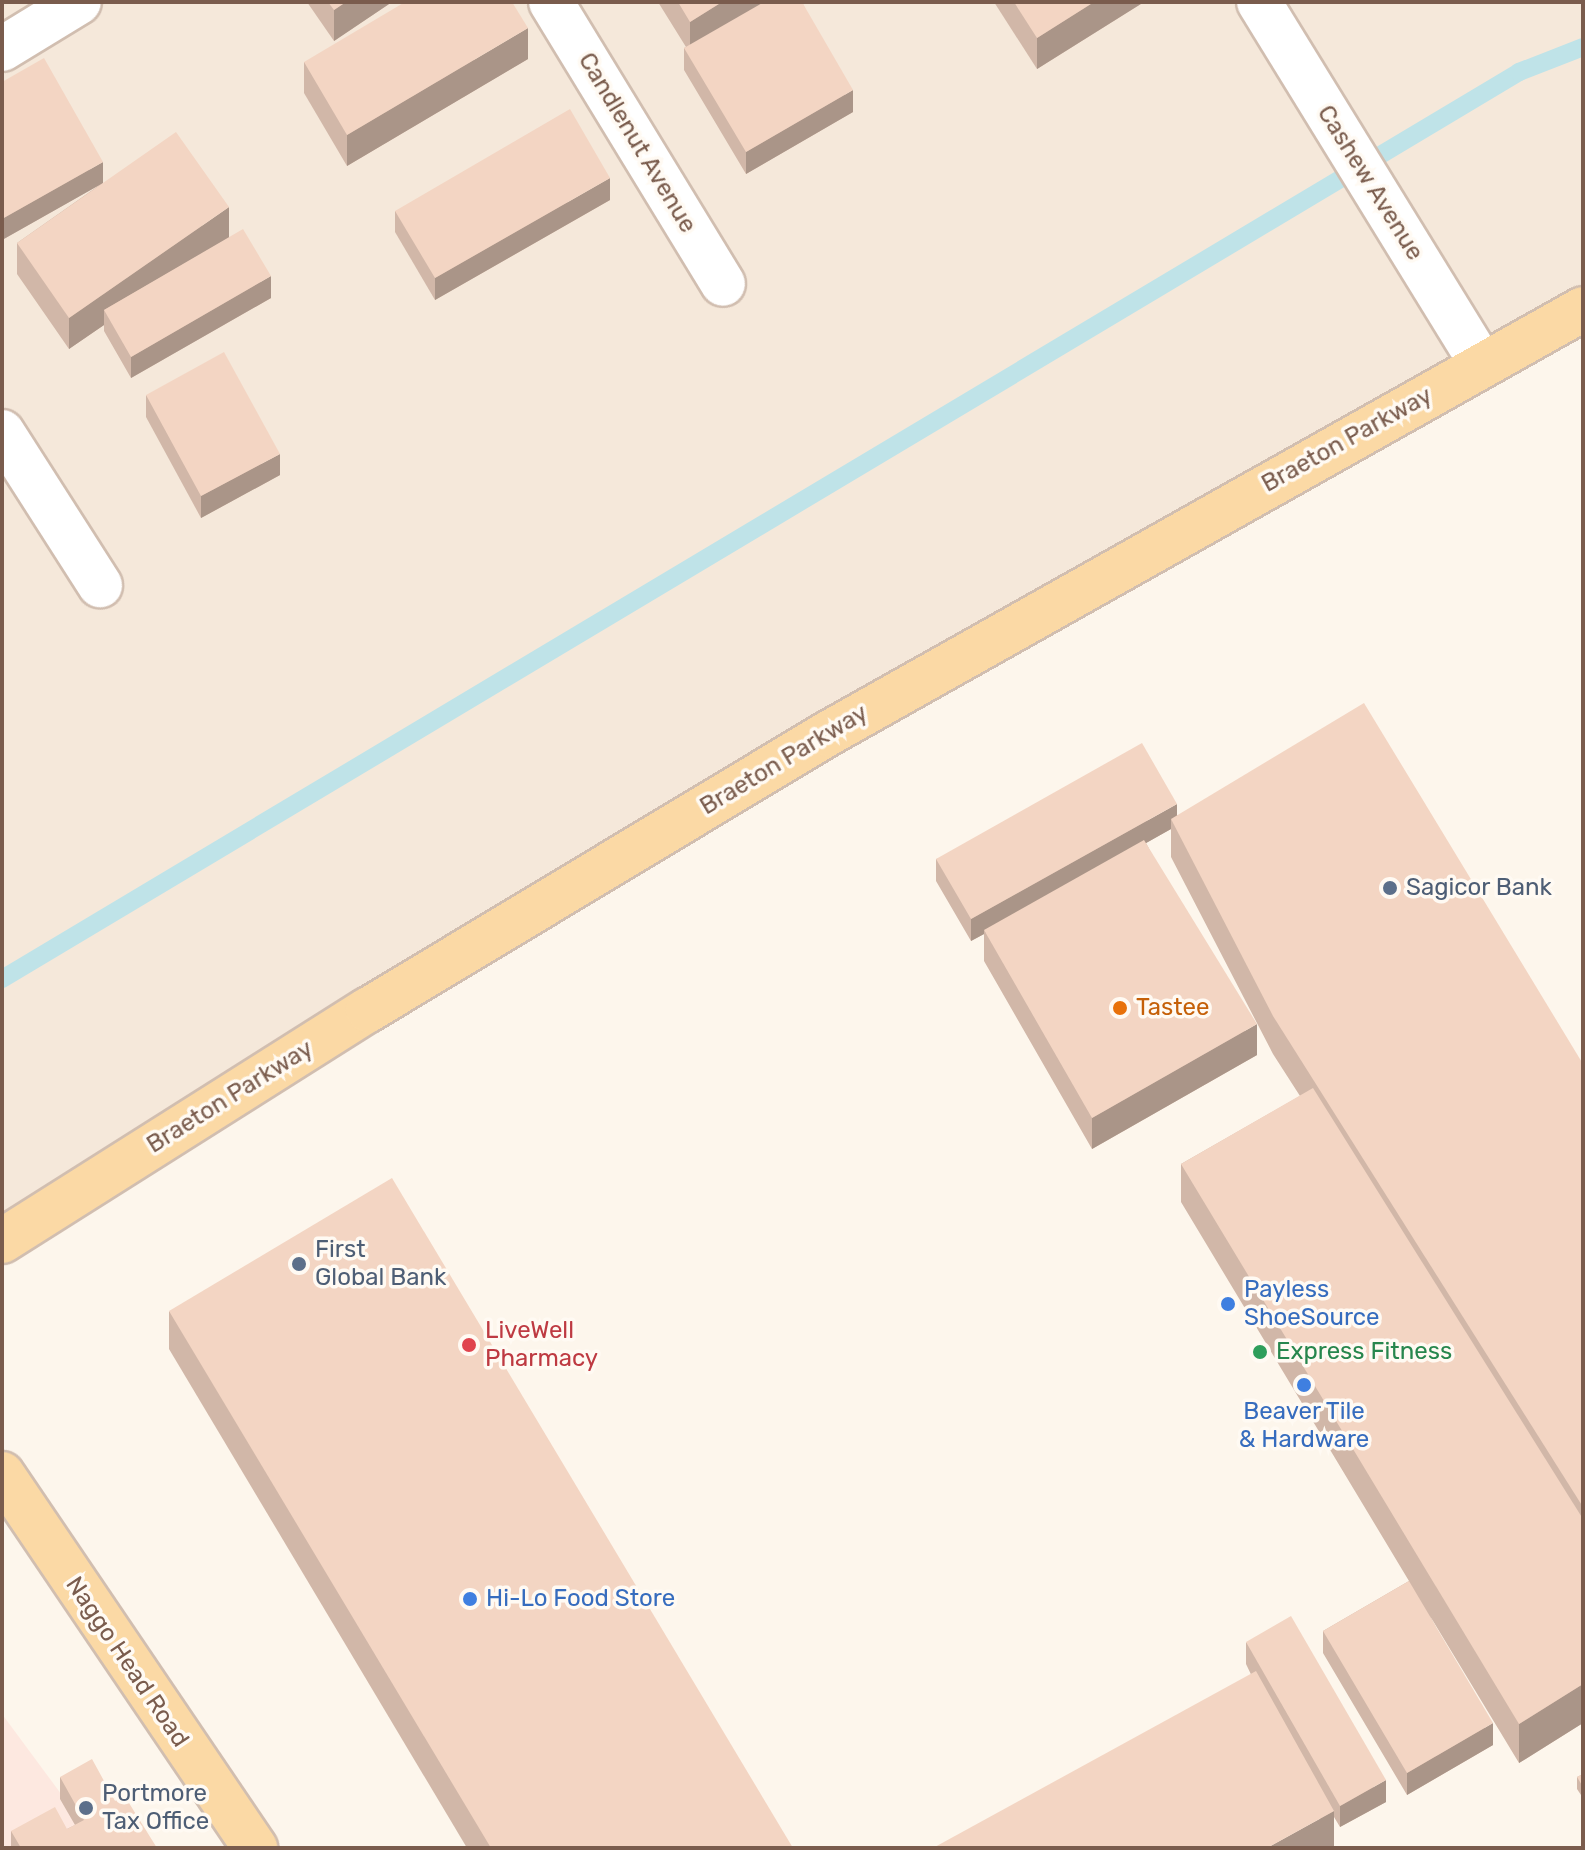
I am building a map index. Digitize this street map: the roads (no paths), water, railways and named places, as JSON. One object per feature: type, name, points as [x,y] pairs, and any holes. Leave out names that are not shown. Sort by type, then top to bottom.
[{"type":"main road","name":"Braeton Parkway","points":[[2,1241],[368,1010],[827,734],[1583,309]]},
{"type":"main road","name":"Naggo Head Road","points":[[2,1474],[255,1848]]},
{"type":"street","points":[[2,49],[79,2]]},
{"type":"street","name":"Candlenut Avenue","points":[[551,2],[723,284]]},
{"type":"street","name":"Cashew Avenue","points":[[1259,2],[1482,364]]},
{"type":"street","points":[[2,432],[100,585]]},
{"type":"waterway","points":[[2,979],[1519,72],[1583,47]]},
{"type":"place","name":"Sagicor Bank","points":[[1390,888]]},
{"type":"place","name":"Tastee","points":[[1120,1008]]},
{"type":"place","name":"First Global Bank","points":[[299,1264]]},
{"type":"place","name":"Payless ShoeSource","points":[[1228,1304]]},
{"type":"place","name":"LiveWell Pharmacy","points":[[469,1345]]},
{"type":"place","name":"Express Fitness","points":[[1260,1352]]},
{"type":"place","name":"Beaver Tile & Hardware","points":[[1304,1385]]},
{"type":"place","name":"Hi-Lo Food Store","points":[[470,1599]]},
{"type":"place","name":"Portmore Tax Office","points":[[86,1808]]}]
